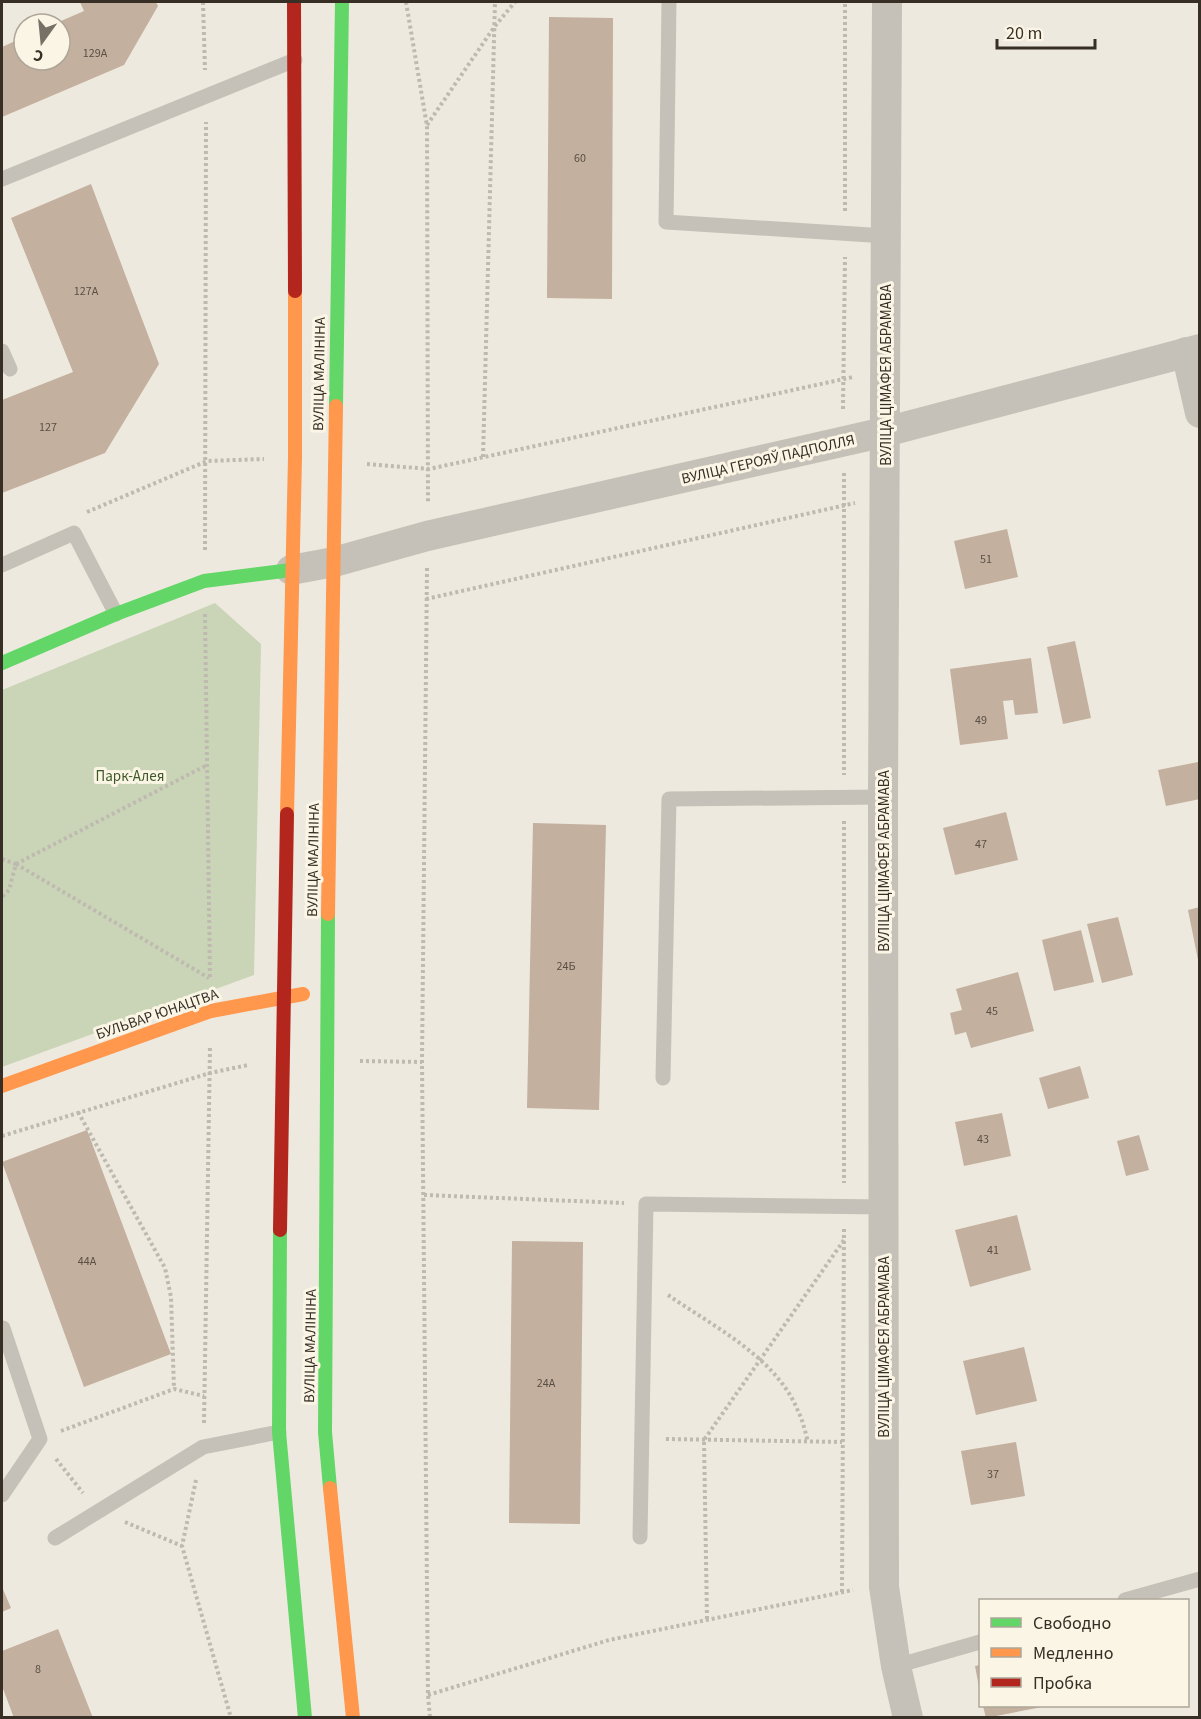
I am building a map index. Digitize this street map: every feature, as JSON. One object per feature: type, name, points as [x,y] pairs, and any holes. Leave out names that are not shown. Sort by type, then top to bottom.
[{"type":"main road","name":"ВУЛІЦА МАЛІНІНА","points":[[294,2],[295,458],[281,1058],[279,1432],[305,1718]]},
{"type":"main road","name":"ВУЛІЦА МАЛІНІНА","points":[[342,2],[327,990],[329,1061],[325,1431],[353,1718]]},
{"type":"main road","points":[[2,663],[116,614],[204,581],[291,570]]},
{"type":"main road","name":"БУЛЬВАР ЮНАЦТВА","points":[[2,1086],[211,1011],[327,990]]},
{"type":"street","name":"ВУЛІЦА ЦІМАФЕЯ АБРАМАВА","points":[[887,2],[883,797],[884,1587],[896,1666],[908,1718]]},
{"type":"street","points":[[1192,351],[1200,412]]},
{"type":"street","name":"ВУЛІЦА ГЕРОЯЎ ПАДПОЛЛЯ","points":[[291,570],[334,562],[427,536],[885,432],[1192,351]]},
{"type":"lane","points":[[669,2],[666,222],[886,236]]},
{"type":"lane","points":[[2,179],[295,60]]},
{"type":"lane","points":[[2,351],[10,369]]},
{"type":"lane","points":[[2,565],[74,533],[116,614]]},
{"type":"lane","points":[[663,1078],[669,799],[883,797]]},
{"type":"lane","points":[[640,1537],[646,1204],[885,1207]]},
{"type":"lane","points":[[2,1327],[40,1439],[2,1495]]},
{"type":"lane","points":[[55,1538],[203,1447],[279,1432]]},
{"type":"lane","points":[[1129,1599],[1200,1579]]},
{"type":"lane","points":[[896,1666],[979,1643]]},
{"type":"path","points":[[203,2],[206,95],[207,461],[204,581],[211,1011],[203,1447],[182,1546],[231,1718]]},
{"type":"path","points":[[406,2],[427,126],[429,469],[422,1062],[430,1718]]},
{"type":"path","points":[[483,457],[495,2]]},
{"type":"path","points":[[427,126],[495,26],[515,2]]},
{"type":"path","points":[[334,462],[429,469],[886,369]]},
{"type":"path","points":[[77,516],[207,461],[295,458]]},
{"type":"path","points":[[426,599],[885,498]]},
{"type":"path","points":[[2,897],[9,890],[16,864],[207,765]]},
{"type":"path","points":[[2,859],[16,864],[210,978]]},
{"type":"path","points":[[2,1136],[210,1073],[281,1058]]},
{"type":"path","points":[[329,1061],[422,1062]]},
{"type":"path","points":[[78,1112],[165,1268],[171,1297],[174,1389]]},
{"type":"path","points":[[424,1195],[646,1204]]},
{"type":"path","points":[[707,1619],[704,1440],[844,1240]]},
{"type":"path","points":[[644,1278],[760,1359],[775,1374],[798,1409],[808,1442]]},
{"type":"path","points":[[40,1439],[174,1389],[204,1396]]},
{"type":"path","points":[[642,1439],[842,1442]]},
{"type":"path","points":[[428,1695],[609,1640],[842,1592],[884,1587]]},
{"type":"green space","name":"Парк-Алея","points":[[215,603],[261,644],[254,975],[2,1067],[2,690]]},
{"type":"building","points":[[80,2],[156,2],[158,6],[124,65],[2,117],[2,47],[12,42],[12,72],[72,72],[72,16],[84,11]]},
{"type":"building","points":[[549,17],[613,18],[612,299],[547,298]]},
{"type":"building","points":[[91,184],[159,364],[105,453],[2,493],[2,400],[73,372],[11,218]]},
{"type":"building","points":[[1007,529],[1018,577],[965,589],[954,541]]},
{"type":"building","points":[[1075,641],[1091,718],[1063,724],[1047,647]]},
{"type":"building","points":[[1031,658],[1038,713],[1015,715],[1013,700],[1003,701],[1008,739],[960,745],[950,669]]},
{"type":"building","points":[[1198,762],[1200,799],[1166,806],[1158,770]]},
{"type":"building","points":[[1006,812],[1018,860],[955,875],[943,828]]},
{"type":"building","points":[[533,823],[606,825],[599,1110],[527,1108]]},
{"type":"building","points":[[1200,907],[1200,960],[1198,960],[1188,910]]},
{"type":"building","points":[[1118,917],[1133,975],[1102,983],[1087,924]]},
{"type":"building","points":[[1081,930],[1094,982],[1054,991],[1042,940]]},
{"type":"building","points":[[1018,972],[1034,1031],[971,1048],[966,1032],[955,1035],[950,1013],[962,1010],[956,989]]},
{"type":"building","points":[[1080,1066],[1089,1098],[1048,1109],[1039,1078]]},
{"type":"building","points":[[1002,1113],[1011,1156],[964,1166],[955,1122]]},
{"type":"building","points":[[87,1130],[171,1354],[84,1387],[2,1162]]},
{"type":"building","points":[[1139,1135],[1149,1170],[1126,1176],[1117,1141]]},
{"type":"building","points":[[1017,1215],[1031,1270],[970,1287],[955,1230]]},
{"type":"building","points":[[512,1241],[583,1242],[580,1524],[509,1523]]},
{"type":"building","points":[[1024,1347],[1037,1401],[976,1415],[963,1361]]},
{"type":"building","points":[[1016,1442],[1025,1496],[971,1505],[961,1451]]},
{"type":"building","points":[[2,1587],[11,1608],[2,1612]]},
{"type":"building","points":[[58,1629],[93,1718],[14,1718],[2,1686],[2,1651]]},
{"type":"building","points":[[979,1665],[979,1687],[975,1666]]},
{"type":"building","points":[[983,1707],[1042,1707],[986,1718]]},
{"type":"traffic: fast","points":[[336,406],[342,2]]},
{"type":"traffic: fast","points":[[2,663],[116,614],[204,581],[291,570]]},
{"type":"traffic: fast","points":[[328,914],[325,1432],[330,1488]]},
{"type":"traffic: fast","points":[[280,1230],[279,1432],[305,1718]]},
{"type":"traffic: slow","points":[[287,814],[295,458],[295,291]]},
{"type":"traffic: slow","points":[[328,914],[336,406]]},
{"type":"traffic: slow","points":[[2,1086],[211,1011],[303,994]]},
{"type":"traffic: slow","points":[[330,1488],[353,1718]]},
{"type":"traffic: jam","points":[[294,2],[295,291]]},
{"type":"traffic: jam","points":[[280,1230],[287,814]]}]
